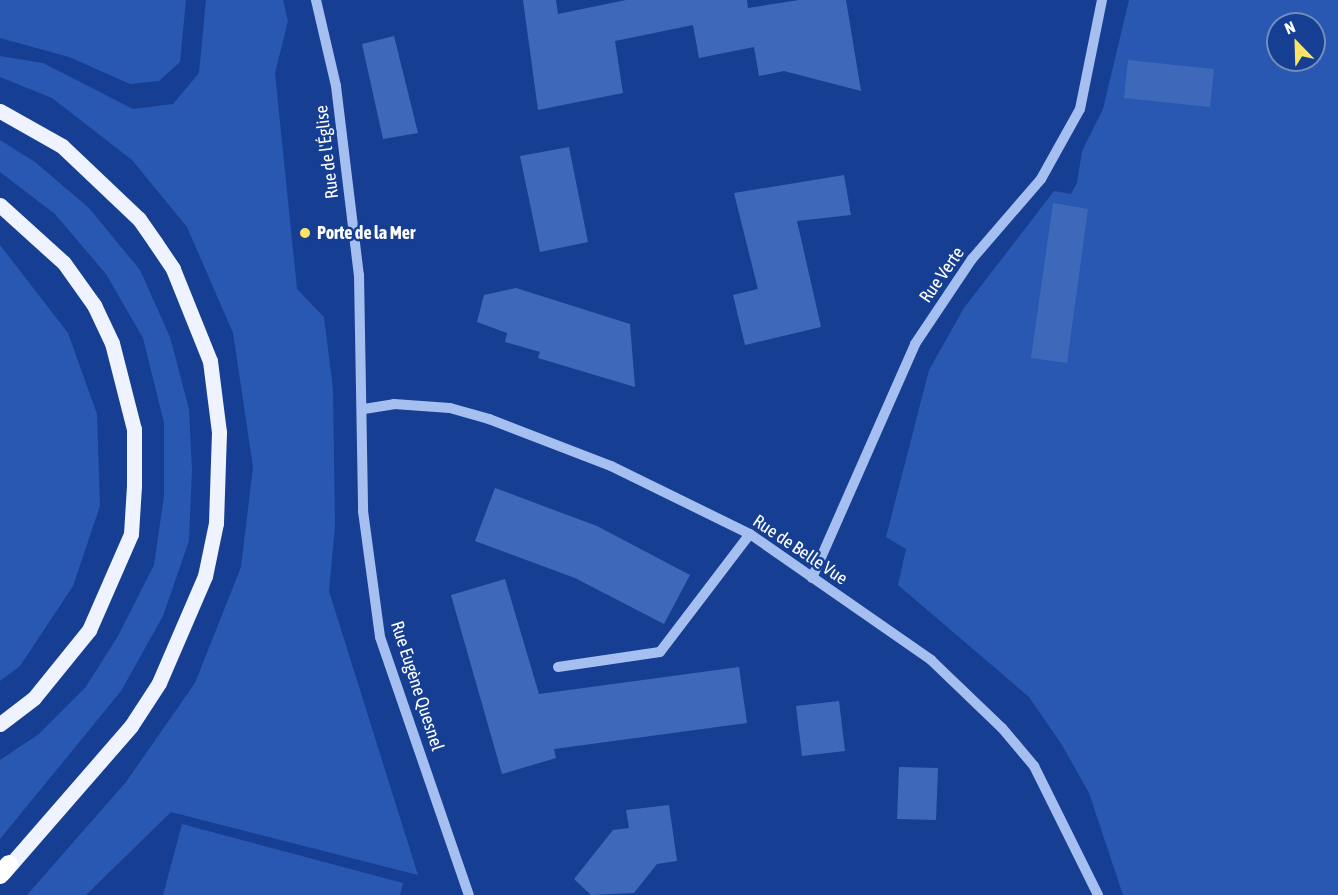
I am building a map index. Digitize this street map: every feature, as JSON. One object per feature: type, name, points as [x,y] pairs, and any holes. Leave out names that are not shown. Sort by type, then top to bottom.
[{"type":"main road","points":[[0,111],[62,146],[138,219],[155,242],[173,269],[210,361],[219,432],[216,523],[205,576],[159,683],[131,726],[3,872]]},
{"type":"main road","points":[[0,205],[64,263],[94,305],[112,343],[134,429],[135,486],[131,534],[89,630],[34,698],[0,724]]},
{"type":"street","name":"Rue de l'Église","points":[[316,0],[336,86],[359,275],[364,409]]},
{"type":"street","name":"Rue Verte","points":[[812,578],[915,344],[972,260],[1041,179],[1080,109],[1102,0]]},
{"type":"street","name":"Rue de Belle Vue","points":[[364,409],[394,404],[450,408],[489,418],[611,466],[750,534],[931,660],[1002,728],[1034,766],[1098,895]]},
{"type":"street","name":"Rue Eugène Quesnel","points":[[364,409],[363,512],[380,637],[469,895]]},
{"type":"street","points":[[558,667],[660,652],[750,534]]},
{"type":"shaded area","points":[[0,0],[186,0],[180,62],[159,81],[130,84],[69,57],[0,38]]},
{"type":"shaded area","points":[[206,0],[283,0],[288,21],[275,73],[297,289],[324,317],[333,389],[335,526],[329,591],[418,875],[171,812],[86,895],[27,895],[126,782],[195,683],[241,567],[253,467],[233,333],[187,227],[132,160],[52,98],[0,77],[0,56],[43,63],[133,109],[173,104],[199,73]]},
{"type":"shaded area","points":[[1129,0],[1338,0],[1338,895],[1123,895],[1089,793],[1062,745],[1029,697],[898,585],[906,549],[886,537],[929,370],[964,308],[1054,191],[1071,194],[1077,183],[1082,151],[1103,109]]},
{"type":"shaded area","points":[[0,140],[35,162],[89,208],[140,270],[170,337],[189,409],[192,470],[189,541],[163,616],[121,691],[0,839],[0,760],[39,734],[85,688],[118,636],[154,565],[164,496],[164,423],[143,338],[106,274],[55,214],[0,172]]},
{"type":"shaded area","points":[[0,245],[68,333],[97,414],[100,506],[73,586],[20,666],[0,681]]},
{"type":"shaded area","points":[[182,824],[403,883],[400,895],[163,895]]},
{"type":"building","points":[[523,0],[556,0],[558,14],[626,0],[747,0],[748,8],[799,0],[846,0],[861,91],[784,71],[759,76],[754,47],[699,58],[693,25],[615,41],[623,93],[538,110]]},
{"type":"building","points":[[394,36],[418,133],[383,139],[362,44]]},
{"type":"building","points":[[1128,60],[1214,69],[1210,107],[1124,98]]},
{"type":"building","points":[[569,147],[588,242],[540,252],[520,156]]},
{"type":"building","points":[[844,175],[851,215],[797,221],[821,327],[745,345],[733,295],[758,289],[734,193]]},
{"type":"building","points":[[1053,203],[1088,209],[1067,363],[1031,358]]},
{"type":"building","points":[[516,288],[630,324],[635,387],[538,358],[540,352],[505,342],[507,333],[477,322],[484,295]]},
{"type":"building","points":[[495,488],[597,526],[690,575],[664,624],[575,578],[475,541]]},
{"type":"building","points":[[505,579],[539,694],[739,667],[747,723],[554,749],[556,758],[502,774],[451,595]]},
{"type":"building","points":[[839,701],[845,751],[802,756],[796,706]]},
{"type":"building","points":[[899,767],[938,768],[936,820],[897,819]]},
{"type":"building","points":[[669,805],[677,861],[657,864],[634,893],[591,895],[574,879],[613,830],[629,828],[626,810]]},
{"type":"place","name":"Porte de la Mer","points":[[305,233]]}]
